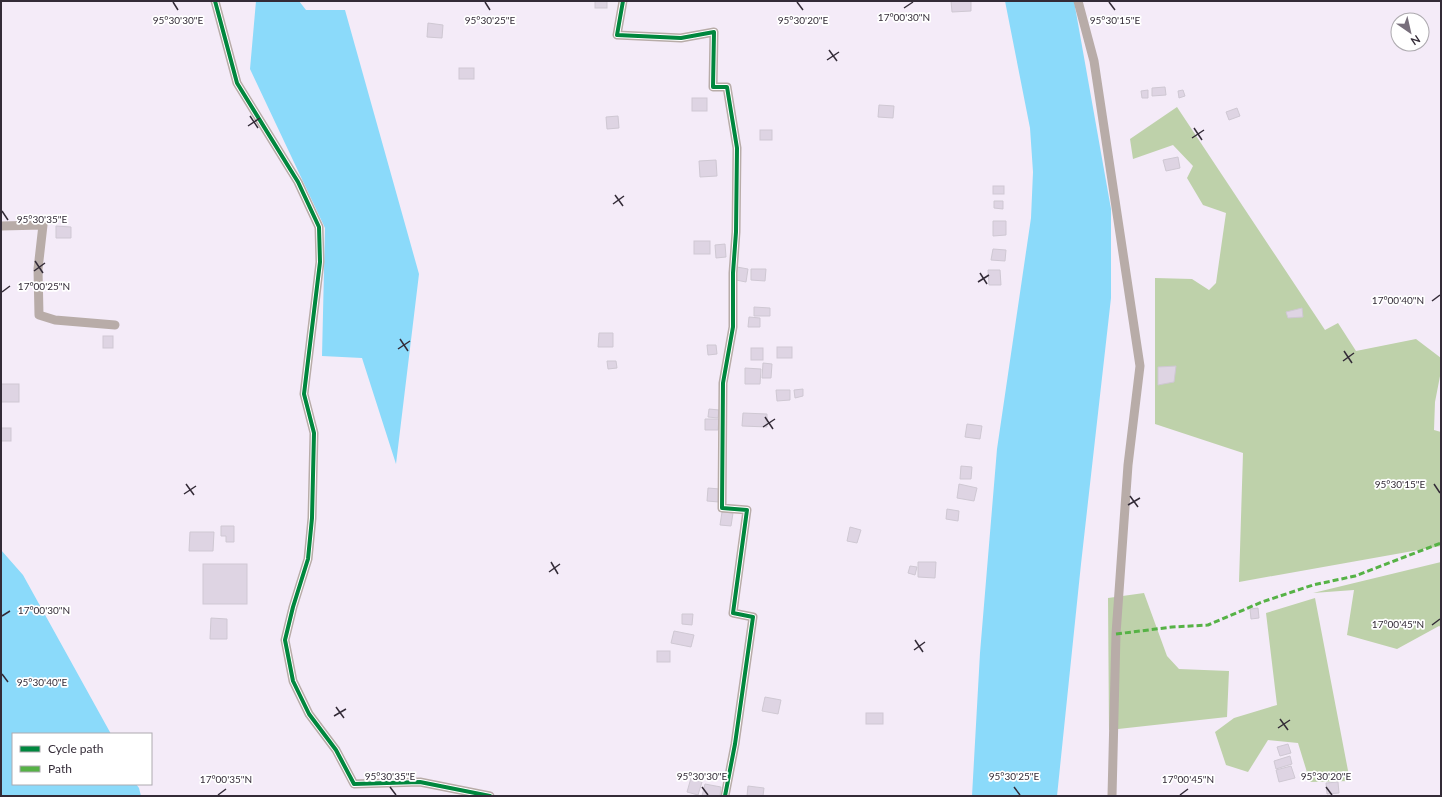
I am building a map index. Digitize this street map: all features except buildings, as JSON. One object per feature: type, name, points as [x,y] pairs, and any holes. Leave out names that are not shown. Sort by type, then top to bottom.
[{"type":"street","points":[[215,1],[237,83],[298,182],[319,227],[320,262],[304,394],[314,433],[312,518],[308,559],[293,607],[285,640],[293,681],[309,714],[336,750],[354,784],[420,782],[490,796]]},
{"type":"street","points":[[623,1],[617,35],[681,38],[714,32],[713,87],[727,86],[737,148],[736,232],[733,273],[733,328],[723,383],[722,508],[746,510],[733,613],[753,617],[735,744],[725,796]]},
{"type":"street","points":[[1078,1],[1094,61],[1140,366],[1128,465],[1116,627],[1112,796]]},
{"type":"street","points":[[1,226],[43,225],[38,269],[39,315],[54,320],[114,325]]},
{"type":"green space","points":[[1177,107],[1325,330],[1338,323],[1356,351],[1416,339],[1441,358],[1441,371],[1435,402],[1434,430],[1441,432],[1441,546],[1239,582],[1243,453],[1155,424],[1155,278],[1192,279],[1209,290],[1216,283],[1226,213],[1203,205],[1187,178],[1193,166],[1173,145],[1133,159],[1130,139]]},
{"type":"green space","points":[[1441,562],[1441,627],[1439,626],[1397,649],[1347,635],[1354,590],[1313,593]]},
{"type":"green space","points":[[1144,593],[1167,656],[1179,669],[1229,671],[1227,717],[1109,730],[1108,598]]},
{"type":"green space","points":[[1315,598],[1350,781],[1310,782],[1298,743],[1268,740],[1248,772],[1226,765],[1215,732],[1234,718],[1277,705],[1266,613]]},
{"type":"water","points":[[256,1],[299,1],[306,10],[345,10],[419,274],[396,464],[362,358],[322,356],[325,228],[250,69]]},
{"type":"water","points":[[1005,1],[1074,1],[1111,209],[1111,298],[1057,796],[972,796],[980,653],[997,449],[1031,218],[1033,172],[1030,128]]},
{"type":"water","points":[[1,550],[23,575],[110,733],[12,733],[12,785],[137,785],[141,796],[1,796]]},
{"type":"marked path","points":[[1116,634],[1172,627],[1208,625],[1262,602],[1313,585],[1355,576],[1441,543]]},
{"type":"cycle path","points":[[215,1],[237,83],[298,182],[319,227],[320,262],[304,394],[314,433],[312,518],[308,559],[293,607],[285,640],[293,681],[309,714],[336,750],[354,784],[420,782],[490,796]]},
{"type":"cycle path","points":[[623,1],[617,35],[681,38],[714,32],[713,87],[727,87],[737,148],[736,232],[733,273],[733,327],[723,383],[722,508],[747,510],[733,613],[753,617],[735,744],[725,796]]}]
